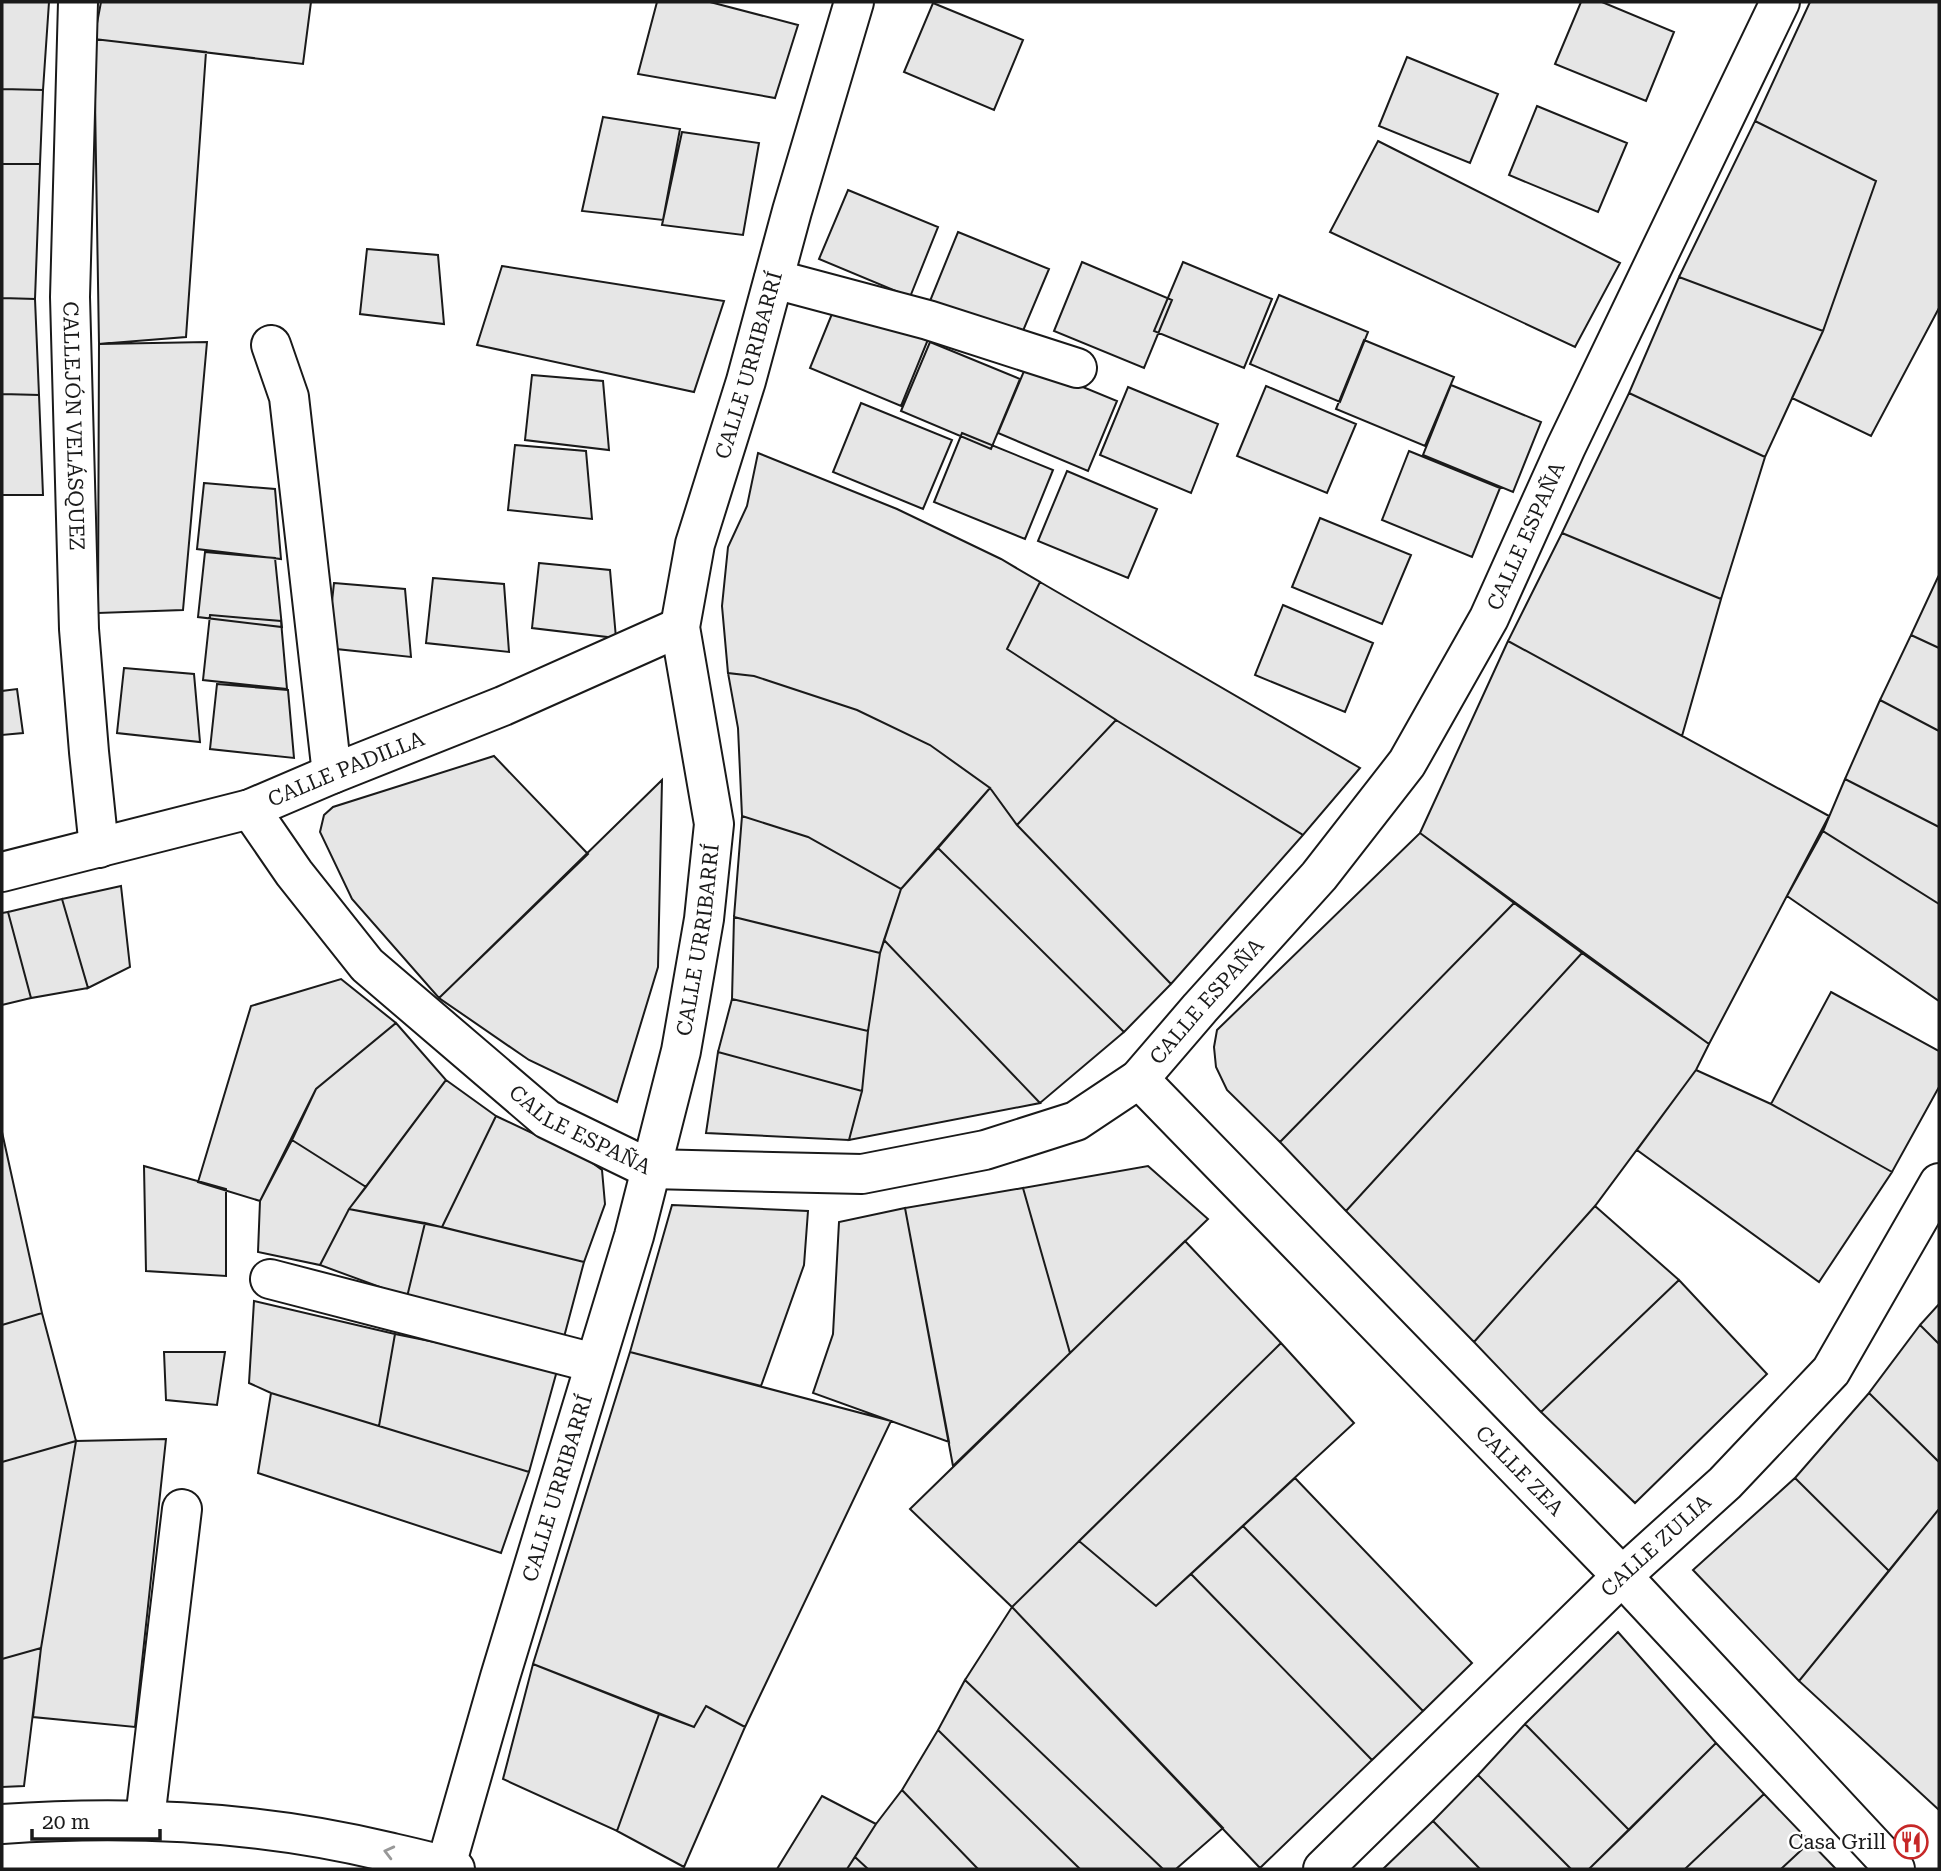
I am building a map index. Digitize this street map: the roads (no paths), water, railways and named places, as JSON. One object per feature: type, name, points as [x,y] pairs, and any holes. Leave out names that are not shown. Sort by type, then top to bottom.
[{"type":"street","name":"CALLEJÓN VELÁSQUEZ","points":[[78,2],[70,310],[79,629],[99,848]]},
{"type":"street","name":"CALLE URRIBARRÍ","points":[[448,1868],[500,1677],[634,1236],[681,1051],[704,919],[714,824],[680,627],[695,544],[746,381],[792,211],[854,2]]},
{"type":"street","name":"CALLE ESPAÑA","points":[[250,810],[294,873],[367,965],[547,1119],[650,1170],[862,1174],[985,1150],[1076,1121],[1139,1079],[1319,876],[1406,764],[1489,618],[1566,446],[1780,2]]},
{"type":"street","points":[[774,279],[928,320],[1077,368]]},
{"type":"street","points":[[271,345],[289,397],[332,774]]},
{"type":"street","name":"CALLE PADILLA","points":[[2,872],[250,810],[332,774],[503,706],[680,627]]},
{"type":"street","name":"CALLE ZEA","points":[[1139,1079],[1622,1576],[1895,1869]]},
{"type":"street","name":"CALLE ZULIA","points":[[1323,1869],[1622,1576],[1725,1483],[1831,1371],[1939,1183]]},
{"type":"street","points":[[270,1279],[594,1363]]},
{"type":"street","points":[[145,1819],[182,1509]]},
{"type":"street","points":[[2,1824],[145,1819],[246,1827],[346,1842],[448,1868]]},
{"type":"place","name":"Casa Grill","points":[[1911,1842]]}]
